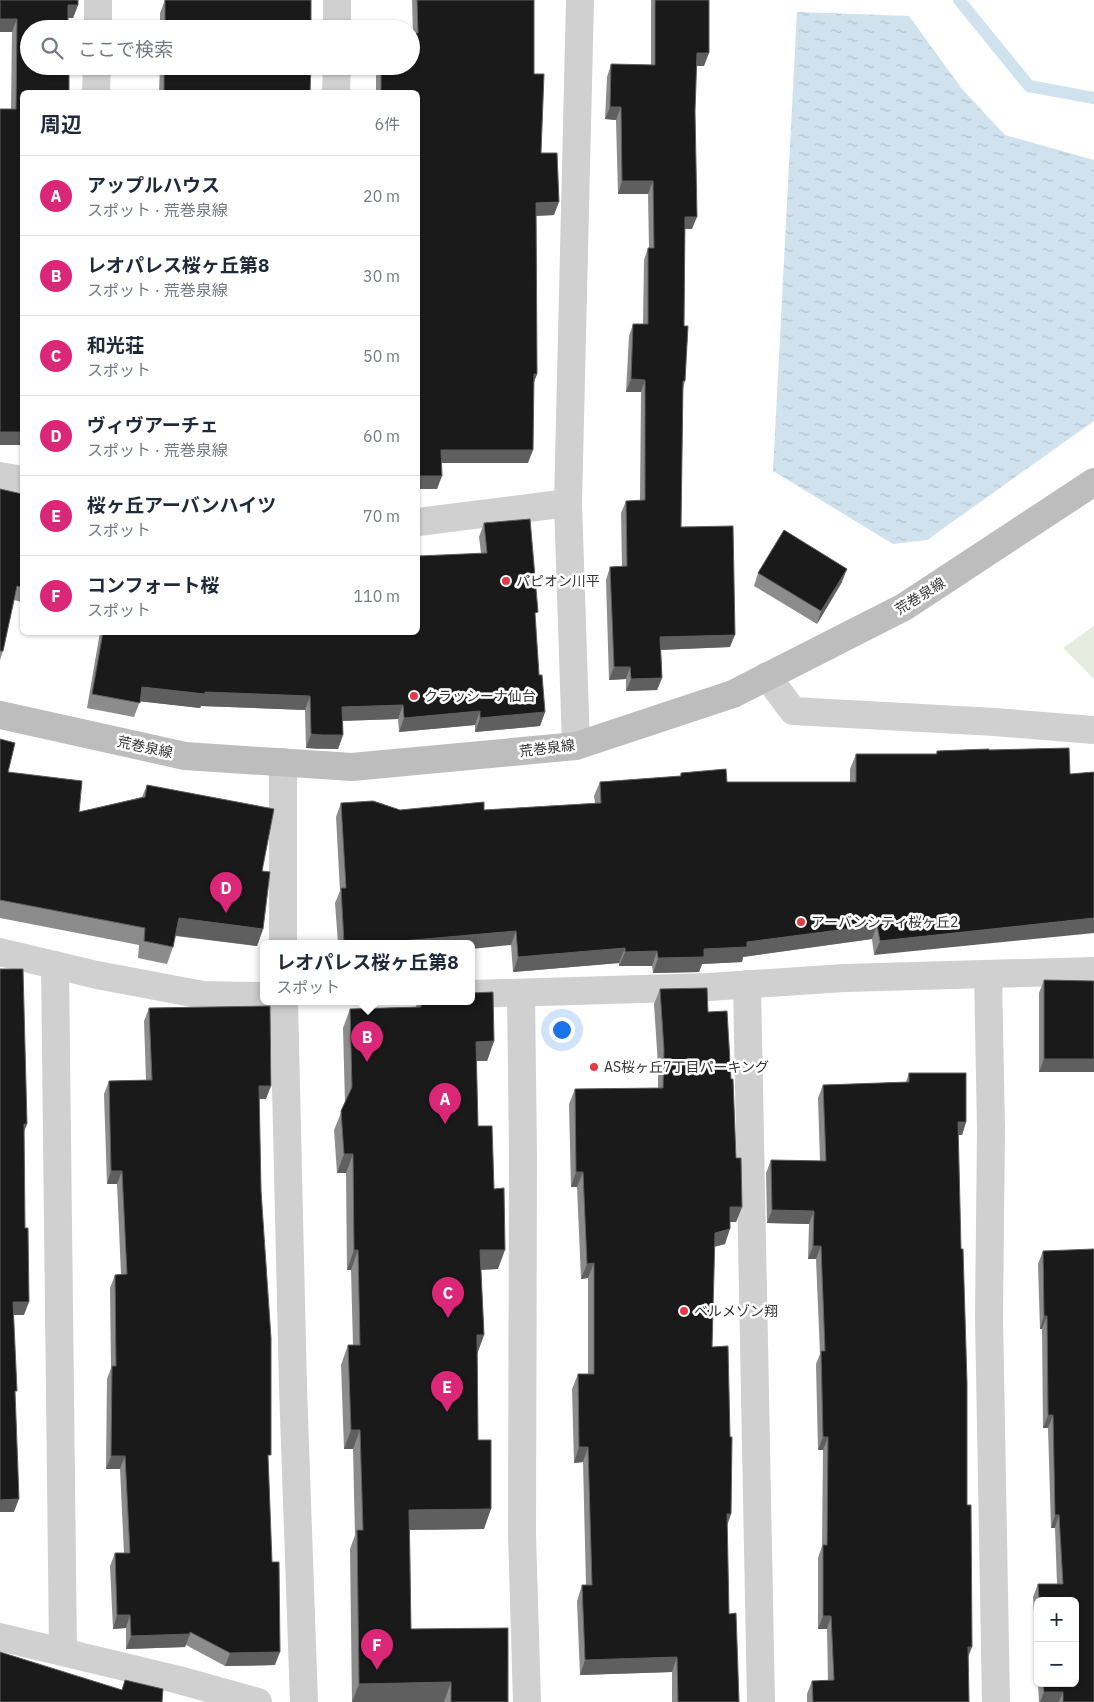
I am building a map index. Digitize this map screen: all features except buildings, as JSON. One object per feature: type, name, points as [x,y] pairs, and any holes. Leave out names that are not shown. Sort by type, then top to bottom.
[{"type":"street","points":[[98,0],[98,20]]},
{"type":"street","points":[[337,0],[337,20]]},
{"type":"street","points":[[576,746],[568,503],[580,0]]},
{"type":"street","points":[[96,90],[97,75]]},
{"type":"street","points":[[336,90],[337,75]]},
{"type":"street","points":[[0,476],[20,480]]},
{"type":"street","name":"荒巻泉線","points":[[0,715],[185,756],[352,767],[576,746],[733,694],[904,607],[1094,482]]},
{"type":"street","points":[[420,522],[568,503]]},
{"type":"street","points":[[767,676],[792,711],[986,721],[1094,730]]},
{"type":"street","points":[[283,762],[284,940]]},
{"type":"street","points":[[0,952],[97,975],[203,995],[260,996]]},
{"type":"street","points":[[56,965],[63,1652]]},
{"type":"street","points":[[475,994],[747,984],[844,978],[1094,971]]},
{"type":"street","points":[[988,974],[990,1130],[989,1316],[996,1702]]},
{"type":"street","points":[[747,984],[761,1702]]},
{"type":"street","points":[[521,993],[523,1155],[522,1535],[527,1702]]},
{"type":"street","points":[[284,1005],[293,1387],[304,1702]]},
{"type":"street","points":[[0,1637],[179,1680],[258,1702]]},
{"type":"shaded area","points":[[1094,626],[1094,679],[1063,648]]},
{"type":"water","points":[[797,12],[909,16],[962,89],[1005,135],[1094,160],[1094,421],[927,540],[893,544],[773,471]]},
{"type":"waterway","points":[[959,0],[1029,86],[1094,98]]},
{"type":"place","name":"パピオン川平","points":[[506,581]]},
{"type":"place","name":"クラッシーナ仙台","points":[[414,696]]},
{"type":"place","name":"ヴィヴアーチェ","points":[[226,913]]},
{"type":"place","name":"アーバンシティ桜ヶ丘2","points":[[801,922]]},
{"type":"place","name":"レオパレス桜ヶ丘第8","points":[[367,1062]]},
{"type":"place","name":"AS桜ヶ丘7丁目パーキング","points":[[594,1067]]},
{"type":"place","name":"アップルハウス","points":[[445,1124]]},
{"type":"place","name":"ベルメゾン翔","points":[[684,1311]]},
{"type":"place","name":"和光荘","points":[[448,1318]]},
{"type":"place","name":"桜ヶ丘アーバンハイツ","points":[[447,1412]]},
{"type":"place","name":"コンフォート桜","points":[[377,1670]]}]
